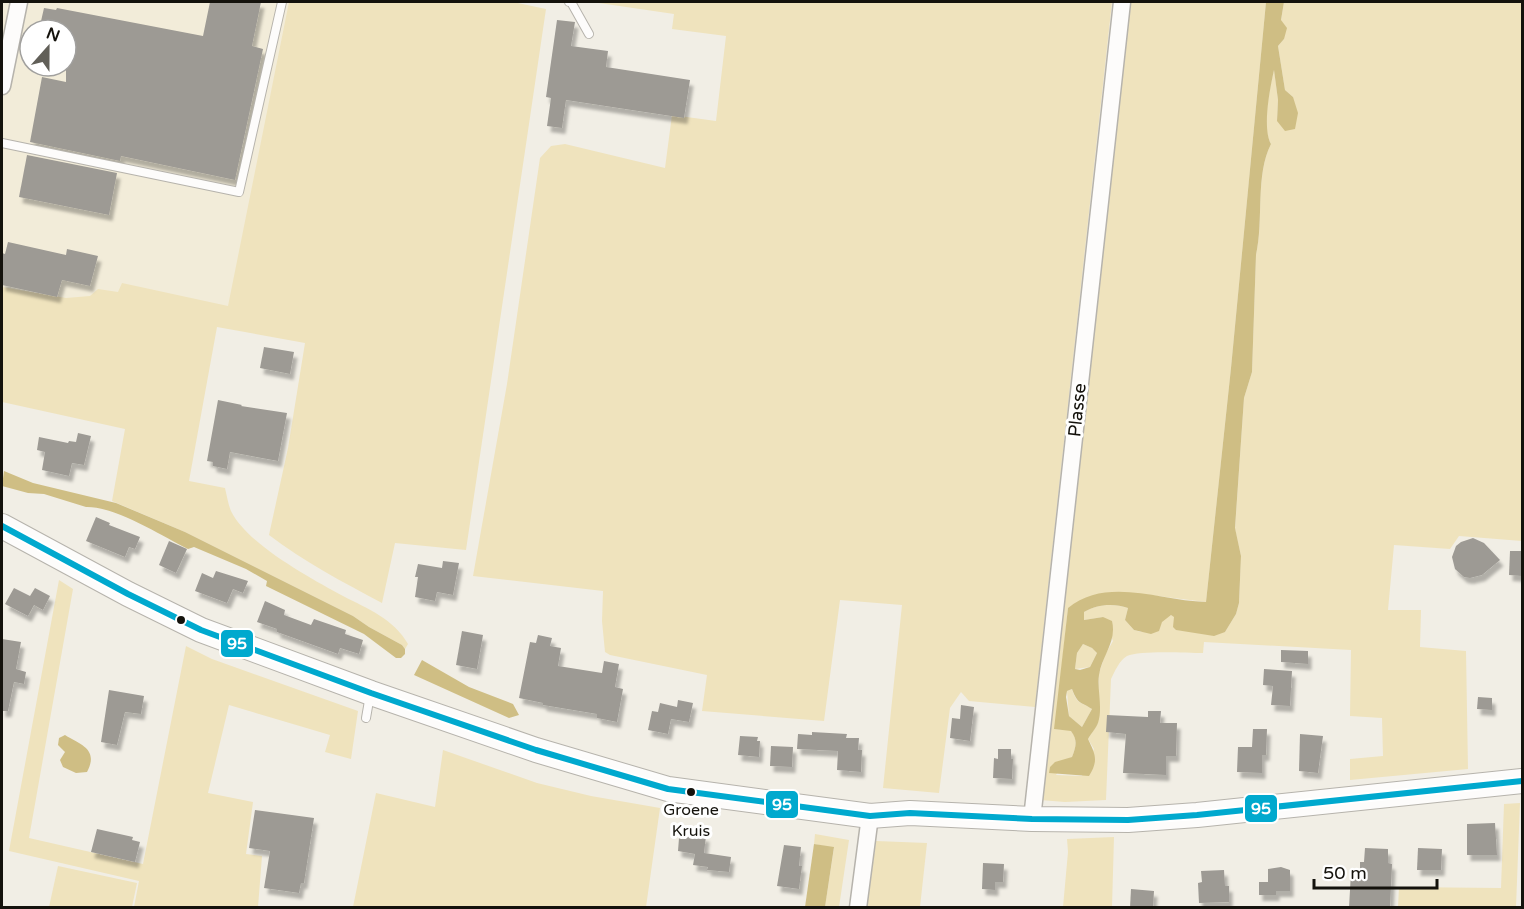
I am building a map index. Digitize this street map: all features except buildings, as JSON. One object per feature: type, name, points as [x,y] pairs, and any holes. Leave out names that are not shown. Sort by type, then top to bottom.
[{"type":"street","points":[[2,86],[19,2]]},
{"type":"street","name":"Plasse","points":[[1032,819],[1122,2]]},
{"type":"street","points":[[3,531],[201,630],[371,693],[536,750],[668,789],[870,816],[910,813],[1032,819],[1128,820],[1522,782]]},
{"type":"street","points":[[858,908],[870,816]]},
{"type":"lane","points":[[2,142],[239,192],[282,2]]},
{"type":"lane","points":[[569,2],[588,34]]},
{"type":"lane","points":[[366,718],[371,693]]},
{"type":"shaded area","points":[[2,2],[305,2],[243,325],[2,300]]},
{"type":"shaded area","points":[[289,2],[513,2],[546,9],[466,550],[395,543],[382,603],[310,563],[269,535],[288,448],[305,343],[217,327],[189,481],[225,488],[231,511],[251,536],[297,570],[388,621],[408,644],[405,649],[353,616],[185,532],[112,501],[125,429],[2,402],[2,287],[66,298],[90,296],[98,289],[118,292],[122,283],[228,306]]},
{"type":"shaded area","points":[[592,2],[1112,2],[1035,707],[969,701],[961,692],[950,708],[939,793],[883,788],[902,605],[840,600],[824,721],[702,711],[707,675],[610,655],[605,652],[602,621],[603,591],[473,576],[507,384],[540,158],[551,146],[565,144],[665,168],[672,115],[716,121],[726,36],[672,29],[674,14]]},
{"type":"shaded area","points":[[1127,2],[1266,2],[1206,602],[1141,594],[1068,608],[1055,729],[1071,730],[1076,744],[1072,757],[1065,760],[1056,775],[1082,776],[1094,749],[1088,739],[1098,723],[1099,673],[1113,641],[1103,617],[1084,620],[1084,612],[1105,605],[1128,608],[1125,620],[1134,630],[1141,632],[1171,615],[1174,616],[1176,630],[1225,632],[1236,614],[1239,603],[1241,556],[1235,529],[1244,398],[1252,372],[1261,184],[1266,156],[1271,144],[1266,118],[1274,69],[1278,100],[1277,121],[1293,97],[1285,90],[1278,46],[1284,39],[1281,20],[1284,2],[1522,2],[1522,541],[1459,536],[1450,549],[1394,545],[1388,610],[1421,610],[1420,647],[1466,651],[1468,769],[1350,780],[1350,759],[1383,756],[1382,718],[1350,716],[1351,650],[1204,642],[1203,653],[1133,654],[1124,658],[1118,666],[1111,679],[1106,800],[1065,802],[1040,800]]},
{"type":"shaded area","points":[[1266,2],[1284,2],[1281,20],[1287,28],[1284,39],[1278,46],[1285,90],[1293,97],[1298,113],[1295,129],[1285,131],[1277,121],[1278,100],[1274,70],[1267,118],[1268,137],[1271,144],[1266,156],[1261,184],[1252,372],[1244,398],[1235,528],[1241,556],[1239,603],[1236,614],[1225,632],[1214,636],[1176,630],[1173,627],[1174,617],[1171,615],[1162,622],[1159,631],[1151,634],[1134,630],[1125,620],[1128,608],[1117,605],[1094,607],[1084,612],[1084,620],[1103,617],[1112,621],[1113,629],[1111,642],[1099,675],[1099,717],[1088,739],[1094,753],[1094,766],[1089,776],[1049,773],[1050,767],[1055,762],[1072,757],[1075,747],[1075,737],[1071,731],[1054,729],[1068,608],[1100,593],[1117,592],[1206,602]],"holes":[[[1083,644],[1097,653],[1090,667],[1075,669],[1077,653]],[[1072,689],[1078,700],[1092,709],[1082,727],[1069,716],[1066,697],[1067,691]]]},
{"type":"shaded area","points":[[4,471],[33,483],[116,503],[185,532],[353,616],[402,645],[405,654],[401,658],[396,658],[364,634],[266,586],[267,581],[246,569],[194,547],[188,549],[124,516],[44,494],[28,493],[2,486]]},
{"type":"shaded area","points":[[59,580],[73,589],[29,838],[143,864],[186,646],[212,659],[358,711],[351,759],[325,752],[330,735],[229,705],[208,793],[253,802],[246,854],[262,856],[258,907],[134,907],[139,881],[9,851]]},
{"type":"shaded area","points":[[1083,644],[1097,653],[1090,667],[1075,669],[1077,653]]},
{"type":"shaded area","points":[[422,660],[469,687],[513,704],[519,715],[509,718],[414,675]]},
{"type":"shaded area","points":[[1072,689],[1079,702],[1092,709],[1082,727],[1069,716],[1067,691]]},
{"type":"shaded area","points":[[65,735],[82,745],[90,753],[87,772],[76,773],[63,767],[60,760],[65,752],[58,745],[59,738]]},
{"type":"shaded area","points":[[443,750],[537,783],[591,796],[660,808],[646,907],[353,907],[376,793],[435,807]]},
{"type":"shaded area","points":[[1520,803],[1516,907],[1398,907],[1399,887],[1501,888],[1504,804]]},
{"type":"shaded area","points":[[815,834],[849,840],[839,907],[825,907],[834,848],[814,844]]},
{"type":"shaded area","points":[[1114,837],[1112,907],[1063,907],[1067,839]]},
{"type":"shaded area","points":[[876,841],[927,843],[920,907],[867,907]]},
{"type":"shaded area","points":[[814,844],[834,847],[825,907],[805,907]]},
{"type":"shaded area","points":[[58,866],[137,883],[132,907],[49,907]]},
{"type":"transit line","name":"95","points":[[2,526],[128,594],[201,630],[371,693],[536,750],[668,789],[870,816],[910,813],[1032,819],[1128,820],[1197,815],[1522,781]]},
{"type":"place","name":"Groene Kruis","points":[[691,792]]}]
